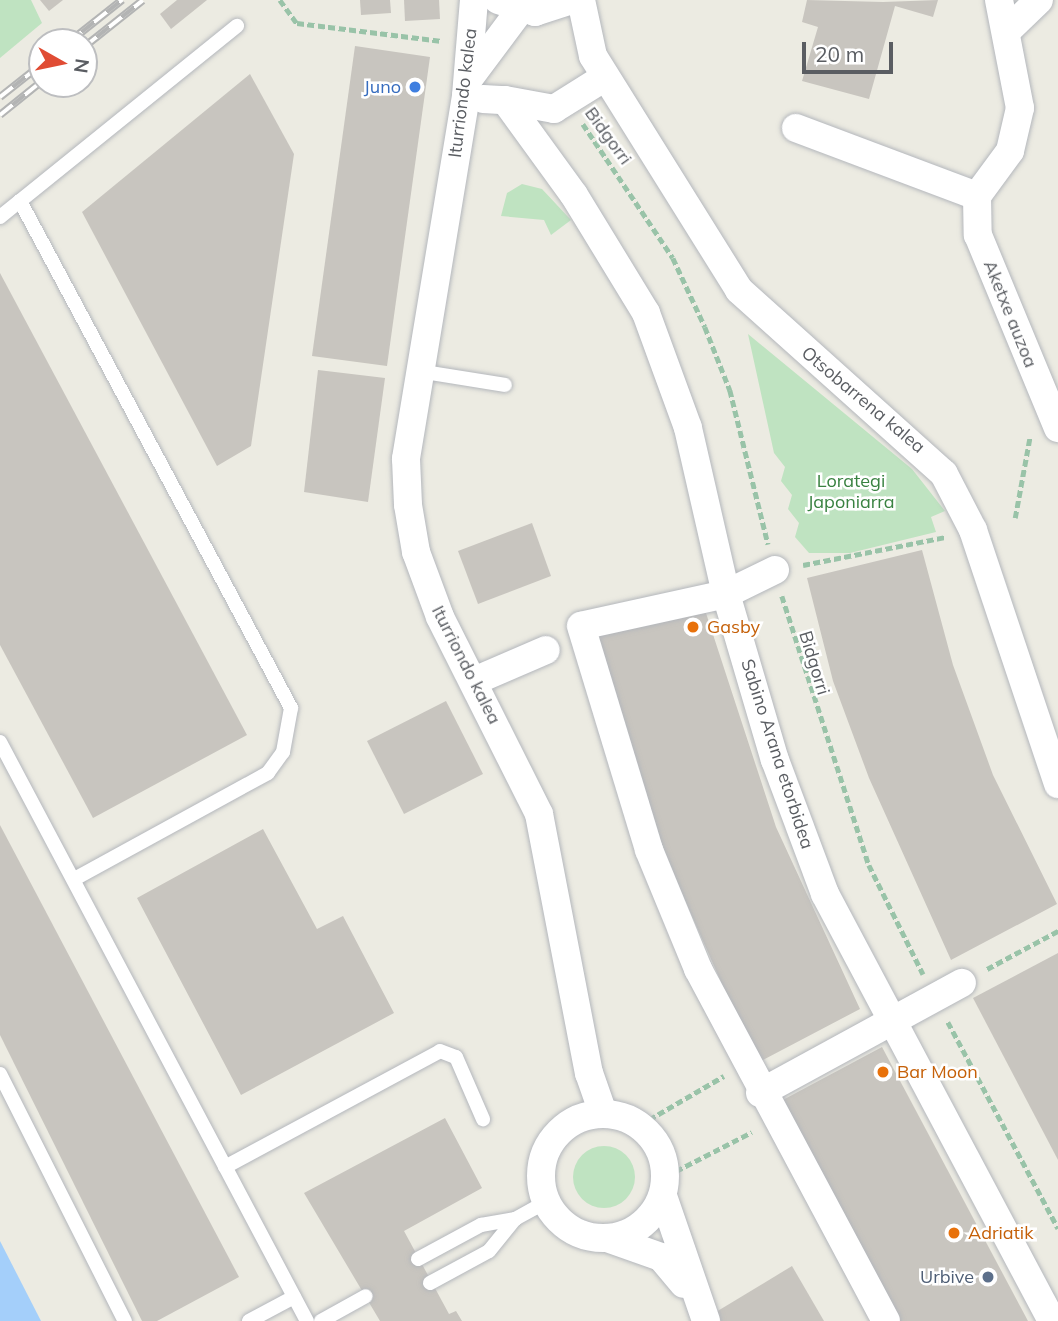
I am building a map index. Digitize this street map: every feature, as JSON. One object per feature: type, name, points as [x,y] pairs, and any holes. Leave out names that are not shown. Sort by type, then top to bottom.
[{"type":"street","name":"Iturriondo kalea","points":[[474,0],[485,93],[418,371],[406,459],[416,552],[440,617],[539,814],[589,1073],[603,1113]]},
{"type":"street","points":[[571,0],[551,10],[509,5],[485,93],[554,109],[594,84]]},
{"type":"street","name":"Otsobarrena kalea","points":[[581,0],[593,56],[738,290],[944,474],[973,530],[1058,784]]},
{"type":"street","points":[[796,128],[977,196],[1010,151],[1020,108],[1008,30],[999,0]]},
{"type":"street","points":[[1008,30],[1040,0]]},
{"type":"street","name":"Sabino Arana etorbidea","points":[[485,93],[574,195],[646,313],[688,428],[726,594],[775,760],[825,894],[890,1023],[1052,1321]]},
{"type":"street","name":"Aketxe auzoa","points":[[977,196],[978,235],[1058,428]]},
{"type":"street","points":[[775,570],[726,594],[581,626],[649,850],[760,1093],[886,1321]]},
{"type":"street","points":[[474,681],[546,650]]},
{"type":"street","points":[[760,1093],[962,983]]},
{"type":"street","points":[[603,1113],[640,1125],[658,1148],[664,1186],[700,1309],[661,1257],[610,1239],[572,1231],[546,1202],[542,1161],[551,1142],[564,1126],[603,1113]]},
{"type":"street","points":[[610,1239],[643,1225],[664,1186]]},
{"type":"lane","points":[[0,217],[237,26]]},
{"type":"lane","points":[[20,201],[291,708],[283,752],[268,773],[74,879]]},
{"type":"lane","points":[[418,371],[505,385]]},
{"type":"lane","points":[[0,742],[307,1321]]},
{"type":"lane","points":[[225,1167],[440,1051],[456,1057],[483,1119]]},
{"type":"lane","points":[[0,1074],[125,1321]]},
{"type":"lane","points":[[418,1259],[481,1225],[515,1219],[546,1202]]},
{"type":"lane","points":[[430,1283],[489,1251],[515,1219]]},
{"type":"lane","points":[[321,1321],[366,1296]]},
{"type":"lane","points":[[249,1321],[294,1297]]},
{"type":"path","points":[[280,0],[297,23],[446,42],[444,54]]},
{"type":"path","name":"Bidgorri","points":[[566,101],[646,214],[705,327],[730,390],[775,570],[821,734],[869,865],[935,998],[1058,1228]]},
{"type":"path","points":[[1015,518],[1039,387]]},
{"type":"path","points":[[775,570],[947,537]]},
{"type":"path","points":[[962,983],[1058,931]]},
{"type":"path","points":[[640,1125],[745,1063]]},
{"type":"path","points":[[664,1186],[775,1120]]},
{"type":"green space","points":[[0,0],[31,0],[42,23],[36,28],[28,28],[28,35],[0,58]]},
{"type":"green space","points":[[522,184],[542,189],[571,220],[551,235],[544,220],[501,216],[507,193]]},
{"type":"green space","name":"Lorategi Japoniarra","points":[[748,334],[912,469],[945,511],[931,517],[936,532],[850,553],[809,553],[795,537],[799,523],[788,509],[792,495],[781,481],[785,467],[774,453]]},
{"type":"green space","points":[[604,1146],[616,1148],[626,1155],[633,1165],[633,1189],[626,1199],[616,1206],[604,1208],[592,1206],[582,1199],[575,1189],[573,1177],[575,1165],[582,1155],[592,1148]]},
{"type":"water","points":[[0,1241],[41,1321],[0,1321]]},
{"type":"building","points":[[40,0],[63,0],[49,11]]},
{"type":"building","points":[[177,0],[207,0],[171,29],[160,14]]},
{"type":"building","points":[[360,0],[390,0],[391,13],[361,15]]},
{"type":"building","points":[[404,0],[439,0],[440,19],[405,21]]},
{"type":"building","points":[[807,0],[938,0],[933,17],[895,6],[869,99],[802,81],[818,27],[802,22]]},
{"type":"building","points":[[355,46],[430,57],[387,366],[312,356]]},
{"type":"building","points":[[250,74],[294,154],[251,446],[217,466],[82,212]]},
{"type":"building","points":[[0,273],[247,735],[93,818],[0,645]]},
{"type":"building","points":[[318,370],[385,378],[368,502],[304,492]]},
{"type":"building","points":[[532,523],[551,576],[478,604],[458,551]]},
{"type":"building","points":[[922,550],[953,665],[993,775],[1057,904],[951,960],[869,778],[833,681],[807,578]]},
{"type":"building","points":[[705,610],[776,827],[860,1009],[757,1063],[649,819],[592,630]]},
{"type":"building","points":[[446,701],[483,774],[404,814],[367,741]]},
{"type":"building","points":[[0,825],[239,1277],[157,1321],[142,1321],[0,1035]]},
{"type":"building","points":[[263,829],[317,929],[343,916],[394,1013],[241,1095],[137,898]]},
{"type":"building","points":[[1058,953],[1058,1160],[973,998]]},
{"type":"building","points":[[882,1047],[1028,1321],[896,1321],[779,1102]]},
{"type":"building","points":[[445,1118],[482,1188],[404,1231],[449,1314],[456,1311],[462,1321],[380,1321],[304,1193]]},
{"type":"building","points":[[792,1266],[824,1321],[721,1321],[716,1312]]},
{"type":"railway","points":[[87,28],[122,0]]},
{"type":"railway","points":[[98,36],[143,0]]},
{"type":"railway","points":[[0,97],[28,75]]},
{"type":"railway","points":[[0,115],[28,92]]},
{"type":"place","name":"Juno","points":[[415,87]]},
{"type":"place","name":"Gasby","points":[[693,627]]},
{"type":"place","name":"Bar Moon","points":[[883,1072]]},
{"type":"place","name":"Adriatik","points":[[954,1233]]},
{"type":"place","name":"Urbive","points":[[988,1277]]}]
